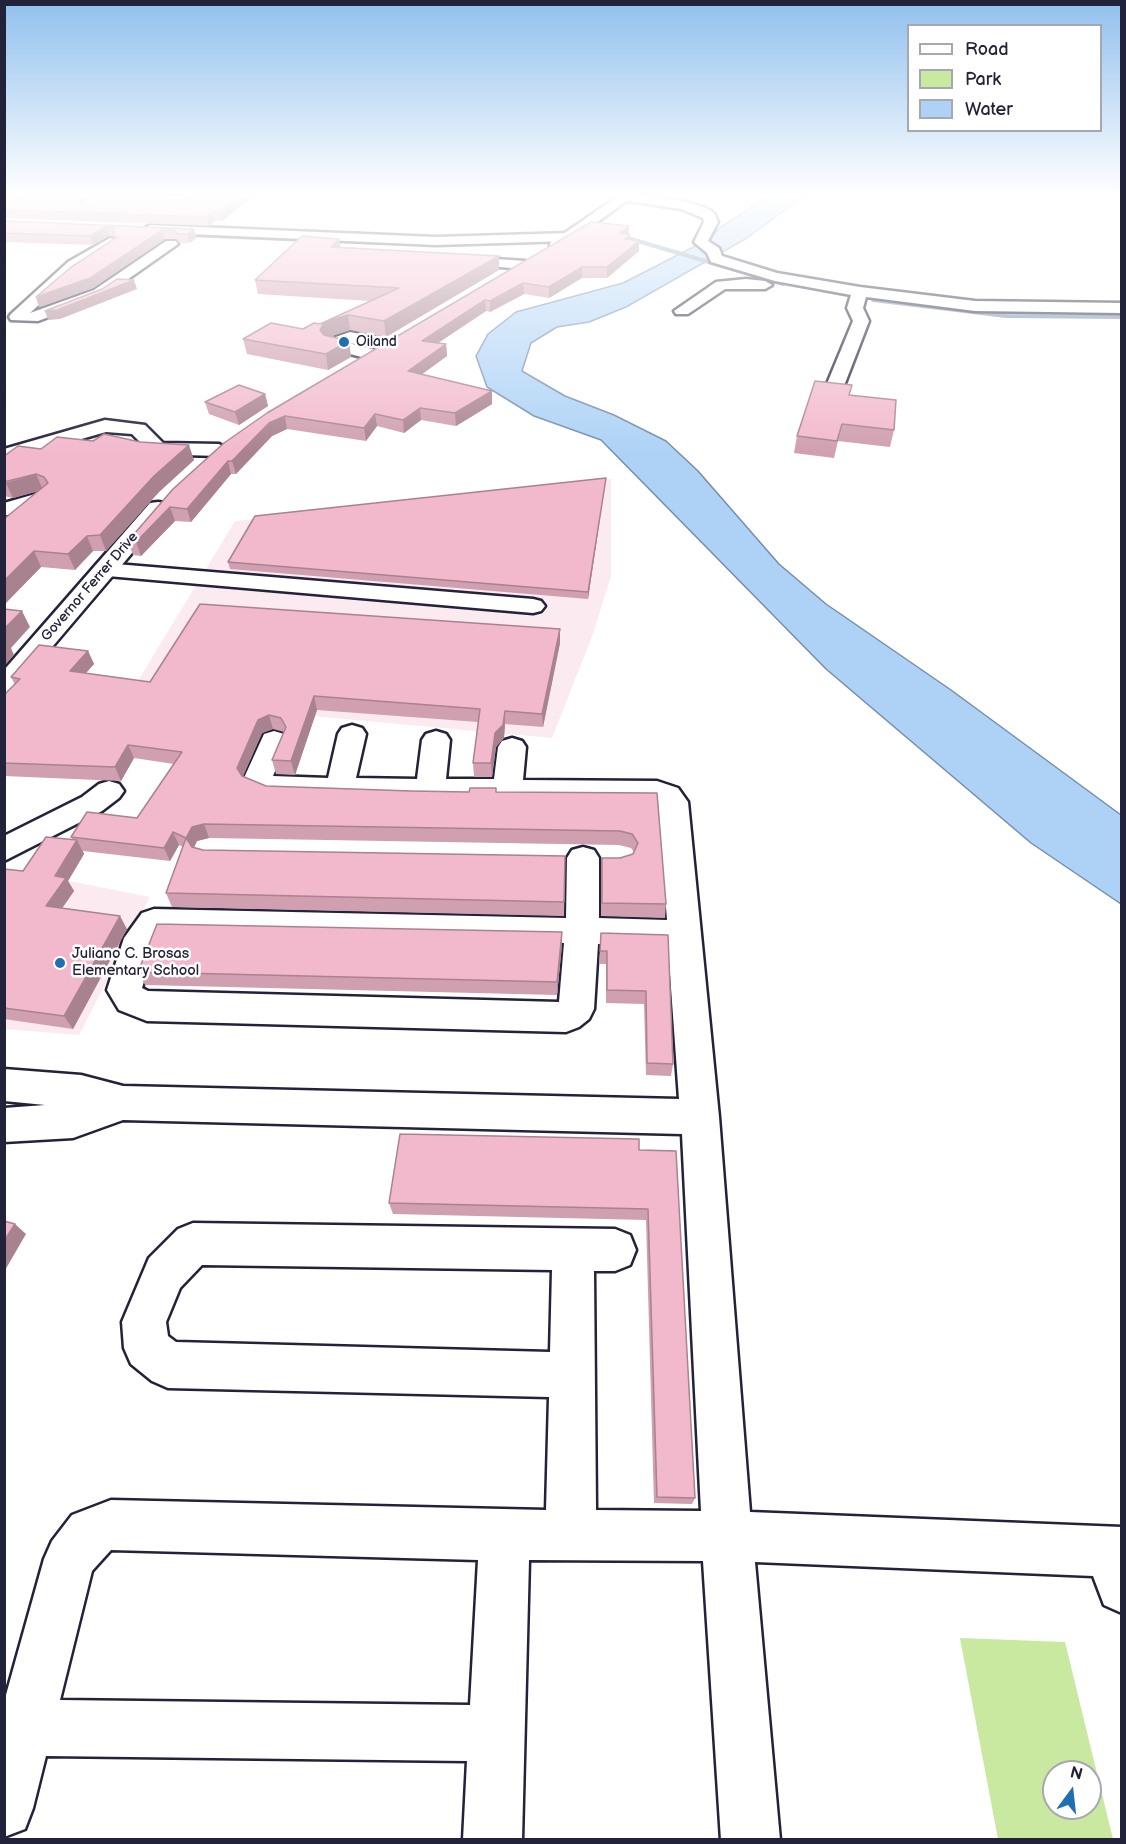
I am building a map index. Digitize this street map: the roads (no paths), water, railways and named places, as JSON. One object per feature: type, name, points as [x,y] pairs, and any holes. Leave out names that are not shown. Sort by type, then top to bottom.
[{"type":"street","points":[[56,281],[17,317],[32,318],[99,293],[116,281]]},
{"type":"street","points":[[791,281],[858,298]]},
{"type":"street","points":[[682,311],[721,285],[746,283],[858,298],[994,307],[1122,308]]},
{"type":"street","points":[[833,391],[861,321],[858,298]]},
{"type":"street","points":[[353,367],[409,333]]},
{"type":"street","points":[[373,355],[333,344],[350,337],[390,345]]},
{"type":"street","points":[[4,455],[105,426],[138,429],[158,448]]},
{"type":"street","points":[[129,448],[226,445],[195,471]]},
{"type":"street","points":[[4,510],[42,498]]},
{"type":"street","name":"Governor Ferrer Drive","points":[[4,687],[168,498]]},
{"type":"street","points":[[104,570],[533,606]]},
{"type":"street","points":[[340,787],[352,734]]},
{"type":"street","points":[[274,740],[257,780],[261,785],[657,791],[668,795],[673,802],[700,1117],[727,1536],[751,1839]]},
{"type":"street","points":[[430,787],[436,741]]},
{"type":"street","points":[[507,789],[512,747]]},
{"type":"street","points":[[4,850],[92,804],[109,791]]},
{"type":"street","points":[[583,858],[582,931],[576,1009],[566,1017],[147,1006],[131,1000],[124,990],[141,938],[154,922],[582,931],[685,933]]},
{"type":"street","points":[[4,1086],[81,1092],[123,1102],[700,1117]]},
{"type":"street","points":[[4,1125],[73,1121],[123,1102]]},
{"type":"street","points":[[573,1375],[168,1365],[147,1348],[144,1322],[164,1273],[193,1244],[615,1250]]},
{"type":"street","points":[[571,1535],[573,1250]]},
{"type":"street","points":[[4,1808],[70,1559],[90,1533],[111,1525],[505,1535],[727,1536],[1118,1563]]},
{"type":"street","points":[[492,1839],[505,1535]]},
{"type":"street","points":[[27,1728],[497,1733]]},
{"type":"water","points":[[672,281],[626,307],[589,322],[557,327],[531,343],[522,371],[565,396],[614,415],[666,441],[698,471],[779,564],[826,604],[951,690],[1121,815],[1121,904],[1031,843],[826,669],[601,440],[534,416],[487,387],[476,356],[488,334],[516,312],[623,283]]},
{"type":"waterway","points":[[773,281],[783,284]]},
{"type":"waterway","points":[[873,300],[1006,316],[1122,317]]},
{"type":"place","name":"Oiland","points":[[344,342]]},
{"type":"place","name":"Juliano C. Brosas Elementary School","points":[[60,963]]}]
